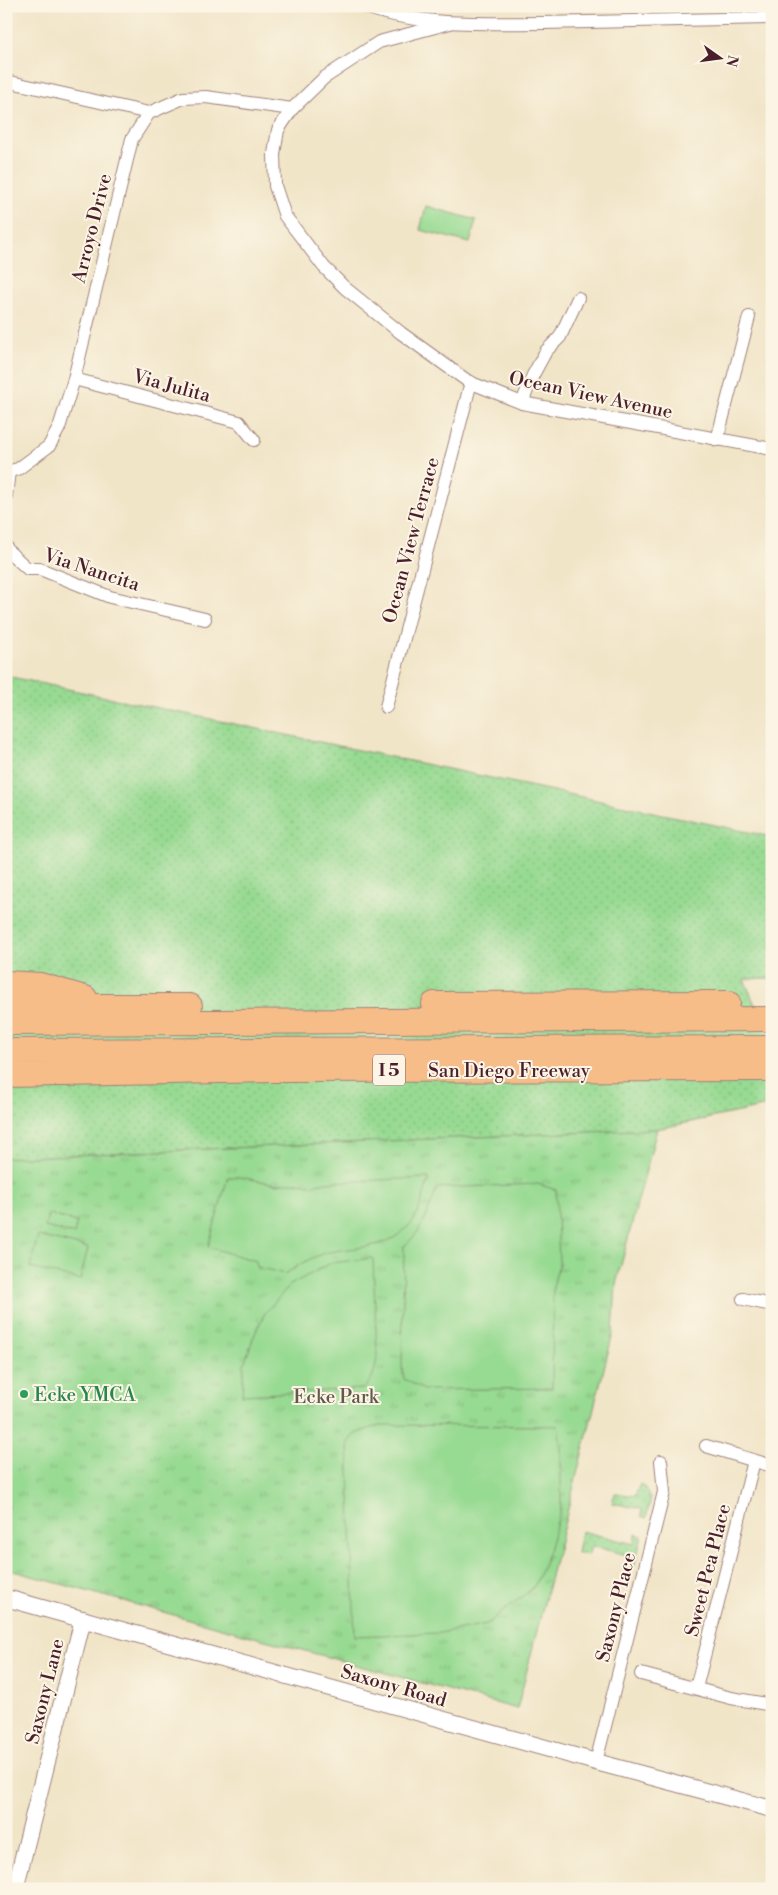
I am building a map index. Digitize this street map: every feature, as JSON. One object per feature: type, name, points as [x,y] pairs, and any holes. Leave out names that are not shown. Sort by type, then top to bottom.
[{"type":"highway","points":[[6,982],[40,985],[110,1006]]},
{"type":"highway","points":[[6,1006],[772,1002]]},
{"type":"highway","points":[[6,1024],[772,1019]]},
{"type":"highway","points":[[6,1050],[772,1048]]},
{"type":"highway","name":"San Diego Freeway","points":[[6,1075],[273,1070],[772,1070]]},
{"type":"street","points":[[362,6],[379,12],[450,23],[631,22],[772,18]]},
{"type":"street","name":"Ocean View Avenue","points":[[450,23],[379,42],[324,78],[292,109],[278,130],[274,154],[275,186],[285,216],[324,267],[345,288],[401,333],[470,382],[522,403],[772,449]]},
{"type":"street","points":[[6,81],[149,113],[184,98],[206,97],[292,109]]},
{"type":"street","name":"Arroyo Drive","points":[[8,472],[18,469],[49,446],[59,428],[74,379],[132,139],[149,113]]},
{"type":"street","points":[[522,403],[533,375],[546,351],[560,337],[578,298]]},
{"type":"street","points":[[717,440],[750,317]]},
{"type":"street","name":"Via Julita","points":[[74,379],[239,422],[254,440]]},
{"type":"street","name":"Ocean View Terrace","points":[[386,706],[470,382]]},
{"type":"street","points":[[6,496],[8,472]]},
{"type":"street","name":"Via Nancita","points":[[6,547],[28,569],[40,569],[110,597],[205,619]]},
{"type":"street","points":[[743,1299],[772,1305]]},
{"type":"street","points":[[706,1446],[772,1466]]},
{"type":"street","name":"Saxony Place","points":[[596,1762],[664,1492],[661,1461]]},
{"type":"street","name":"Sweet Pea Place","points":[[696,1688],[754,1461]]},
{"type":"street","name":"Saxony Road","points":[[6,1598],[772,1809]]},
{"type":"street","name":"Saxony Lane","points":[[15,1889],[83,1619]]},
{"type":"street","points":[[641,1674],[731,1698],[772,1705]]},
{"type":"green space","points":[[426,206],[476,220],[470,243],[420,230]]},
{"type":"green space","points":[[6,676],[772,837],[772,978],[744,979],[772,1044],[772,1105],[657,1129],[6,1158]]},
{"type":"green space","name":"Ecke Park","points":[[657,1129],[616,1284],[613,1333],[517,1709],[6,1569],[6,1158]]},
{"type":"green space","points":[[228,1177],[239,1177],[277,1184],[294,1182],[311,1185],[327,1182],[429,1178],[416,1213],[410,1224],[401,1233],[391,1239],[369,1246],[322,1254],[285,1274],[257,1267],[256,1261],[208,1247]]},
{"type":"green space","points":[[538,1184],[556,1190],[559,1263],[553,1287],[552,1388],[424,1390],[404,1379],[402,1367],[404,1246],[421,1227],[437,1188]]},
{"type":"green space","points":[[48,1214],[77,1222],[74,1234],[45,1227]]},
{"type":"green space","points":[[38,1236],[88,1248],[80,1280],[30,1268]]},
{"type":"green space","points":[[373,1258],[377,1357],[373,1375],[366,1386],[363,1389],[242,1395],[244,1364],[254,1336],[265,1313],[290,1285],[331,1263]]},
{"type":"green space","points":[[379,1425],[558,1426],[561,1449],[561,1507],[549,1551],[534,1587],[487,1624],[440,1633],[355,1636],[348,1442],[355,1434]]},
{"type":"green space","points":[[640,1484],[650,1495],[646,1518],[641,1516],[642,1509],[612,1503],[615,1493],[635,1496]]},
{"type":"green space","points":[[581,1531],[634,1544],[636,1534],[642,1536],[634,1567],[628,1565],[630,1556],[592,1546],[588,1555],[577,1553]]},
{"type":"place","name":"Ecke YMCA","points":[[24,1394]]}]
